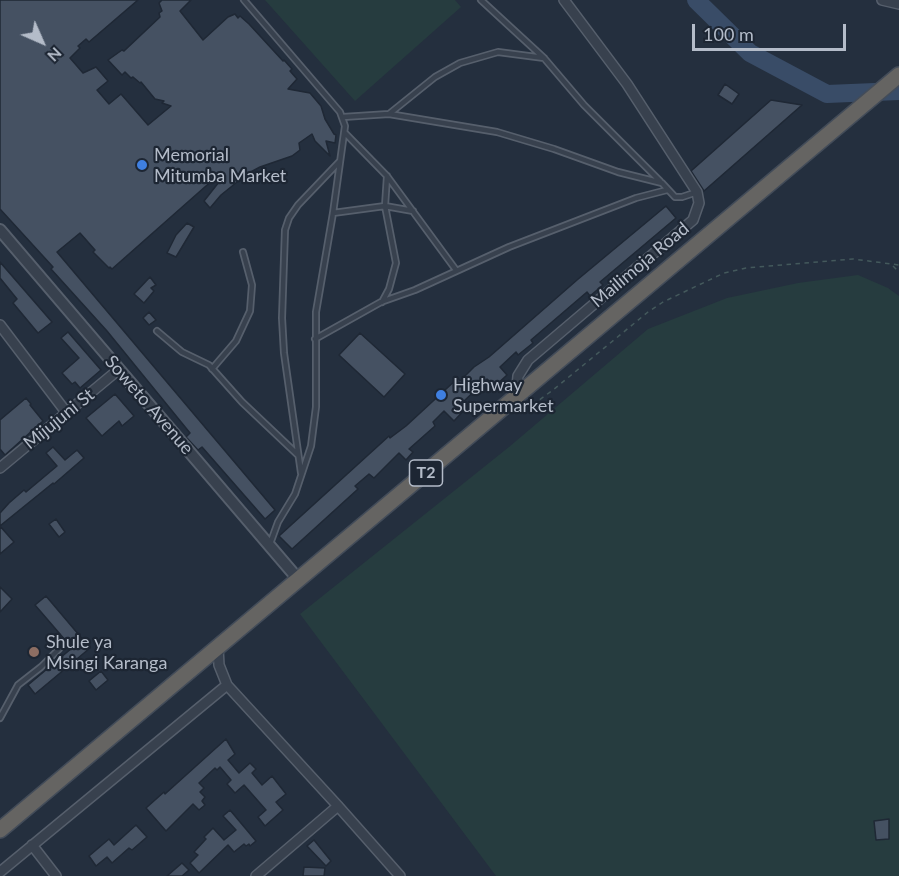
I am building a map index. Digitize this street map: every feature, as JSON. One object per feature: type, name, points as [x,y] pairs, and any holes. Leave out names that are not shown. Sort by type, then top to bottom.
[{"type":"highway","name":"T2","points":[[0,830],[298,579],[518,404],[709,234],[899,75]]},
{"type":"street","points":[[564,0],[627,84],[697,192]]},
{"type":"street","points":[[882,0],[899,4]]},
{"type":"street","name":"Mailimoja Road","points":[[518,404],[518,376],[528,360],[693,220],[699,203],[697,192]]},
{"type":"street","name":"Soweto Avenue","points":[[0,230],[298,579]]},
{"type":"street","points":[[0,325],[66,412]]},
{"type":"street","name":"Mijujuni St","points":[[0,468],[118,370]]},
{"type":"street","points":[[218,647],[219,665],[227,685],[400,876]]},
{"type":"street","points":[[0,872],[227,685]]},
{"type":"street","points":[[256,876],[338,806]]},
{"type":"street","points":[[32,845],[56,876]]},
{"type":"lane","points":[[244,0],[343,117],[345,133],[316,312],[317,386],[311,446],[295,494],[278,522],[270,544]]},
{"type":"lane","points":[[481,0],[543,58],[584,105],[667,190],[675,197],[697,192]]},
{"type":"lane","points":[[389,114],[435,77],[460,63],[498,52],[543,58]]},
{"type":"lane","points":[[343,117],[389,114],[497,132],[618,172],[662,183]]},
{"type":"lane","points":[[345,133],[387,176],[456,270]]},
{"type":"lane","points":[[301,474],[284,353],[282,318],[285,230],[289,218],[298,205],[340,161]]},
{"type":"lane","points":[[381,303],[389,289],[396,263],[386,206],[387,176]]},
{"type":"lane","points":[[315,339],[381,303],[509,247],[636,198],[667,190]]},
{"type":"lane","points":[[333,213],[386,206],[413,211]]},
{"type":"lane","points":[[212,369],[236,341],[250,311],[252,285],[243,252]]},
{"type":"lane","points":[[157,331],[182,352],[204,362],[212,369],[242,402],[298,455]]},
{"type":"lane","points":[[0,718],[18,685],[59,649]]},
{"type":"path","points":[[518,404],[535,403],[648,312],[663,302],[724,273],[746,267],[853,259],[899,265]]},
{"type":"path","points":[[892,265],[899,272]]},
{"type":"green space","points":[[265,0],[455,0],[461,7],[355,101]]},
{"type":"green space","points":[[858,275],[888,288],[899,296],[899,876],[496,876],[300,614],[509,447],[648,329],[727,298],[798,283]]},
{"type":"building","name":"Memorial Mitumba Market","points":[[0,0],[138,0],[89,42],[86,39],[70,58],[83,73],[96,67],[108,81],[97,90],[109,104],[121,94],[148,125],[171,106],[155,99],[141,82],[131,78],[125,72],[122,75],[108,60],[122,50],[124,51],[160,17],[159,13],[162,11],[159,3],[162,0],[191,0],[180,11],[203,40],[228,17],[235,14],[238,18],[240,16],[292,69],[290,71],[297,79],[288,89],[310,93],[321,106],[325,119],[336,135],[335,143],[326,141],[330,156],[315,141],[312,134],[299,143],[300,150],[292,156],[247,174],[221,195],[210,208],[204,201],[219,182],[215,178],[112,269],[93,252],[95,250],[80,233],[57,252],[275,510],[265,519],[202,447],[198,450],[186,437],[190,433],[107,331],[0,209]]},
{"type":"building","points":[[725,84],[739,94],[732,104],[718,95]]},
{"type":"building","points":[[771,100],[802,105],[704,191],[691,171]]},
{"type":"building","points":[[666,206],[676,218],[600,282],[603,285],[590,296],[587,292],[531,340],[533,343],[518,355],[516,352],[500,367],[507,375],[495,386],[487,379],[463,402],[467,407],[454,421],[444,411],[433,422],[435,426],[409,449],[413,452],[406,460],[399,453],[374,478],[369,474],[355,486],[358,489],[292,549],[279,536],[389,436],[390,438],[406,426],[458,378],[460,381]]},
{"type":"building","points":[[187,223],[194,227],[176,257],[167,253],[176,235]]},
{"type":"building","points":[[0,262],[52,322],[38,333],[13,303],[17,299],[0,278]]},
{"type":"building","points":[[150,277],[156,285],[151,288],[154,291],[144,303],[134,294]]},
{"type":"building","points":[[149,312],[156,320],[149,325],[143,318]]},
{"type":"building","points":[[68,332],[101,370],[80,388],[75,382],[72,384],[62,373],[79,358],[61,338]]},
{"type":"building","points":[[360,333],[405,374],[384,397],[339,355]]},
{"type":"building","points":[[115,394],[134,416],[122,426],[119,421],[102,436],[86,418]]},
{"type":"building","points":[[26,398],[43,421],[5,455],[0,449],[0,420]]},
{"type":"building","points":[[53,447],[65,460],[77,450],[84,458],[0,526],[0,513],[9,503],[57,466],[46,453]]},
{"type":"building","points":[[56,519],[65,532],[59,537],[49,524]]},
{"type":"building","points":[[0,526],[14,542],[0,554]]},
{"type":"building","points":[[0,587],[12,599],[0,612]]},
{"type":"building","points":[[46,596],[90,648],[35,694],[28,685],[72,648],[35,605]]},
{"type":"building","points":[[101,671],[108,680],[96,690],[89,681]]},
{"type":"building","points":[[226,739],[235,754],[228,760],[239,773],[250,763],[256,769],[252,773],[262,785],[272,776],[286,794],[276,802],[283,810],[265,826],[258,817],[266,810],[244,785],[235,793],[227,784],[231,780],[220,767],[217,770],[215,768],[199,783],[204,788],[200,792],[205,797],[202,801],[205,805],[199,810],[193,804],[166,831],[146,808],[164,792],[165,794]]},
{"type":"building","points":[[230,810],[256,841],[250,846],[244,844],[234,852],[228,845],[199,873],[190,863],[198,855],[194,852],[206,839],[204,837],[213,828],[224,840],[236,830],[223,816]]},
{"type":"building","points":[[889,819],[889,839],[876,840],[874,821]]},
{"type":"building","points":[[136,825],[147,837],[132,850],[129,848],[112,863],[107,857],[96,866],[89,856],[109,839],[114,845]]},
{"type":"building","points":[[314,840],[331,861],[326,866],[307,846]]},
{"type":"building","points":[[182,863],[189,870],[182,876],[167,876]]},
{"type":"building","points":[[304,867],[325,868],[324,876],[303,876]]},
{"type":"waterway","points":[[696,0],[750,53],[827,94],[899,91]]},
{"type":"place","name":"Memorial Mitumba Market","points":[[142,165]]},
{"type":"place","name":"Highway Supermarket","points":[[441,395]]},
{"type":"place","name":"Shule ya Msingi Karanga","points":[[34,652]]}]
